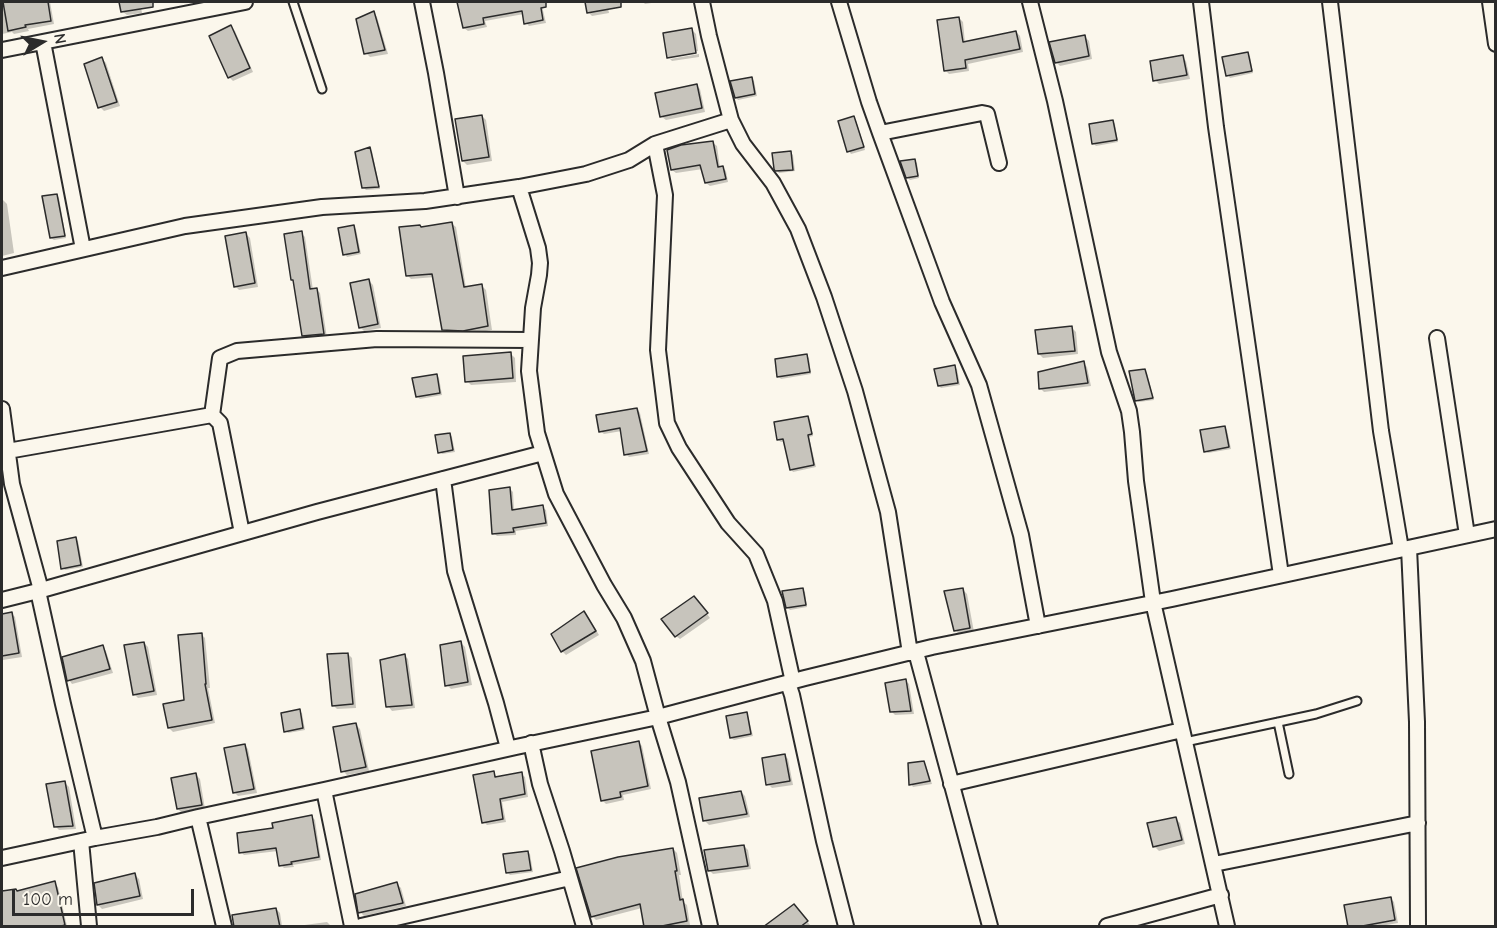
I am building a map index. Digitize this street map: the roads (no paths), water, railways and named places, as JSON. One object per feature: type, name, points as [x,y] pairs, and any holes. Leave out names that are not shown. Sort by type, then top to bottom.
[{"type":"street","points":[[2,50],[245,2]]},
{"type":"street","points":[[422,2],[457,197]]},
{"type":"street","points":[[702,2],[731,120],[743,144],[773,183],[798,229],[824,297],[855,391],[888,512],[913,652],[990,927]]},
{"type":"street","points":[[839,2],[880,133],[942,302],[979,385],[1021,535],[1038,626]]},
{"type":"street","points":[[1030,2],[1055,101],[1109,352],[1129,411],[1153,602],[1227,927]]},
{"type":"street","points":[[1201,2],[1216,126],[1281,575]]},
{"type":"street","points":[[1330,2],[1381,431],[1405,549],[1417,722],[1418,927]]},
{"type":"street","points":[[1490,2],[1496,44]]},
{"type":"street","points":[[43,42],[83,249]]},
{"type":"street","points":[[880,133],[982,113],[987,114],[999,163]]},
{"type":"street","points":[[2,268],[196,224],[322,207],[457,197],[586,174],[628,160],[655,144],[731,120]]},
{"type":"street","points":[[655,144],[665,195],[658,350],[667,423],[679,448],[728,523],[756,554],[775,601],[792,695],[824,841],[846,927]]},
{"type":"street","points":[[519,187],[538,248],[540,263],[532,308],[529,371],[537,433],[555,494],[624,618],[643,661],[678,782],[710,927]]},
{"type":"street","points":[[1437,338],[1467,535]]},
{"type":"street","points":[[212,415],[220,358],[237,351],[377,339],[531,340]]},
{"type":"street","points":[[2,409],[4,452],[39,590],[95,838]]},
{"type":"street","points":[[4,452],[212,415]]},
{"type":"street","points":[[212,415],[220,423],[242,533]]},
{"type":"street","points":[[2,600],[543,453]]},
{"type":"street","points":[[443,479],[455,571],[508,748]]},
{"type":"street","points":[[2,858],[157,827],[508,748],[658,717],[913,652],[1496,529]]},
{"type":"street","points":[[951,784],[1184,736]]},
{"type":"street","points":[[531,744],[540,784],[584,927]]},
{"type":"street","points":[[324,790],[352,927]]},
{"type":"street","points":[[198,817],[224,927]]},
{"type":"street","points":[[1214,864],[1418,823]]},
{"type":"street","points":[[81,841],[89,927]]},
{"type":"street","points":[[361,927],[570,878]]},
{"type":"street","points":[[1107,927],[1221,895]]},
{"type":"lane","points":[[292,2],[322,89]]},
{"type":"lane","points":[[1184,736],[1278,722],[1316,714],[1357,701]]},
{"type":"lane","points":[[1278,722],[1289,774]]}]
